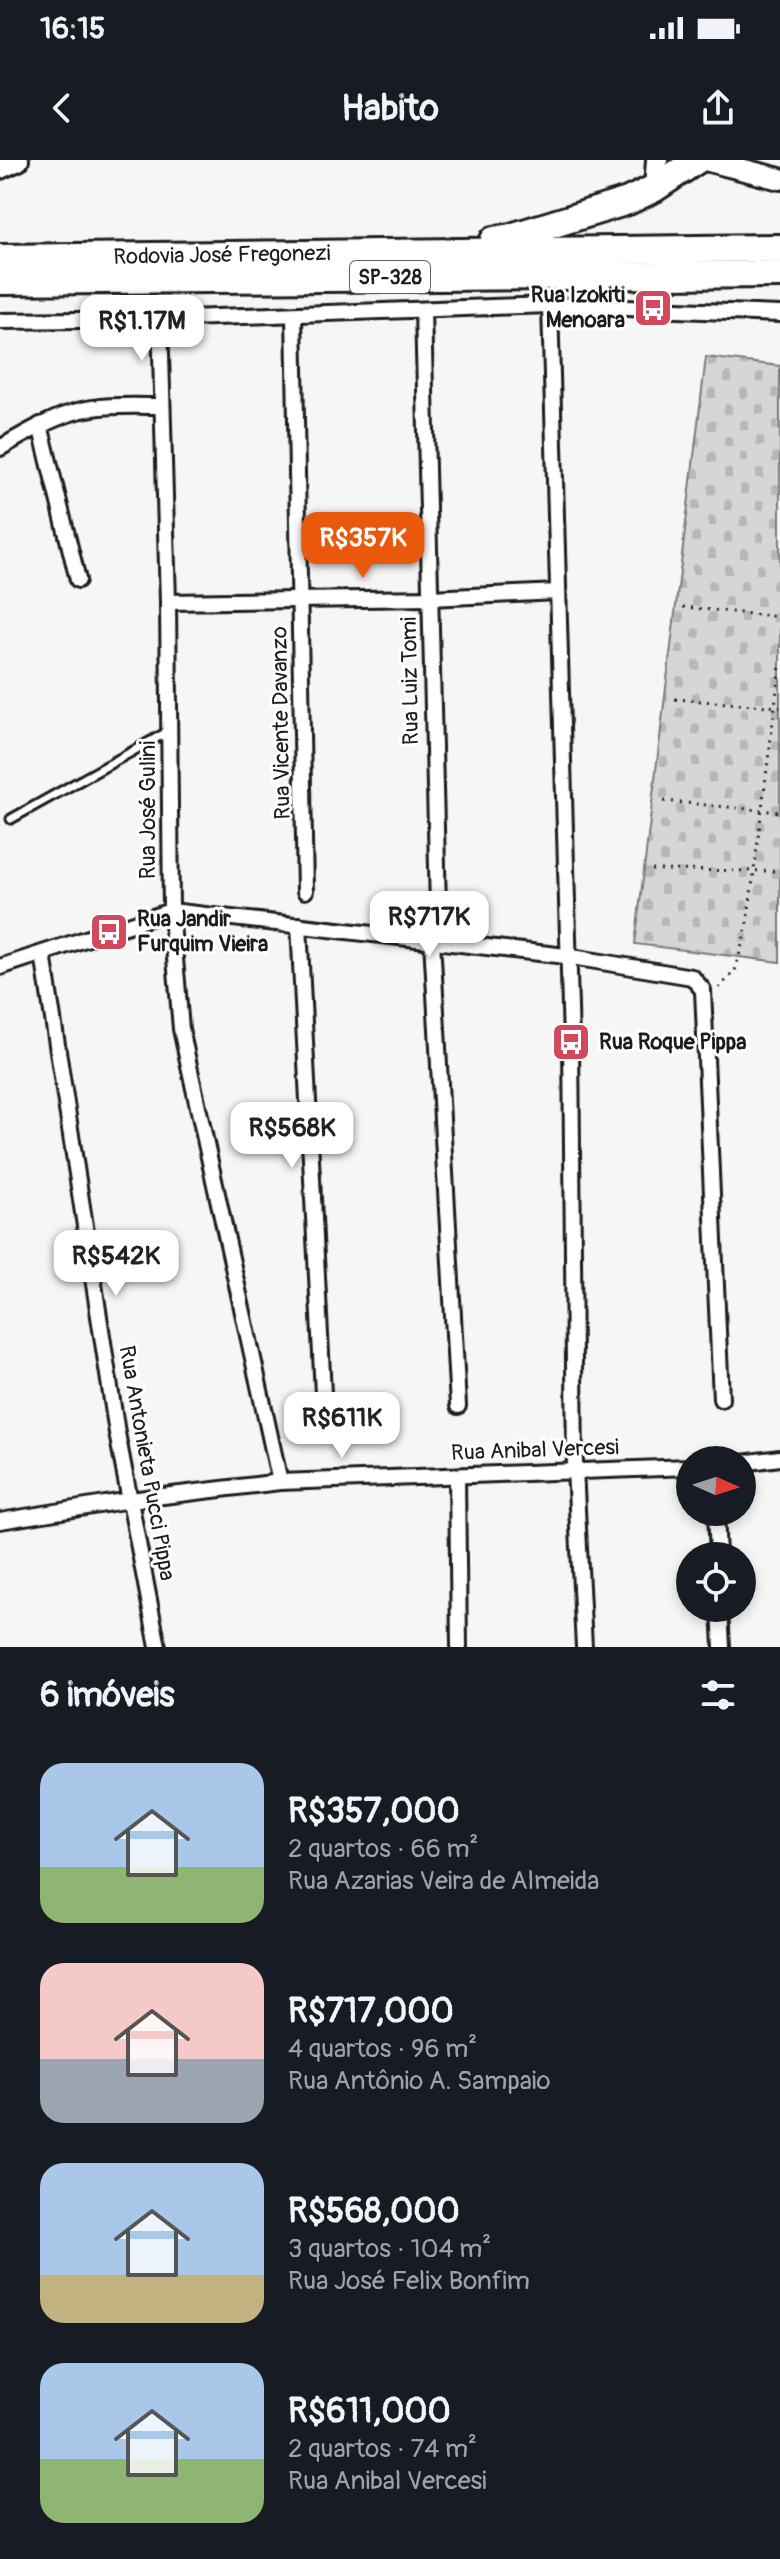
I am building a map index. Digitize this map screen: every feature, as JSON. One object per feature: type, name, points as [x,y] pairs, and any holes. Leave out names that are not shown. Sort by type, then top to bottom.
[{"type":"highway","points":[[403,253],[511,237],[628,201],[655,188],[697,160]]},
{"type":"highway","name":"Rodovia José Fregonezi","points":[[0,258],[780,248]]},
{"type":"highway","name":"Rodovia José Fregonezi","points":[[0,281],[780,274]]},
{"type":"street","points":[[0,168],[18,160]]},
{"type":"street","points":[[655,188],[657,160]]},
{"type":"street","points":[[705,160],[780,179]]},
{"type":"street","points":[[550,305],[566,956],[571,1042],[575,1469],[584,1647]]},
{"type":"street","points":[[0,321],[160,319],[550,305],[780,314]]},
{"type":"street","name":"Rua Luiz Tomi","points":[[423,310],[438,907]]},
{"type":"street","name":"Rua Vicente Davanzo","points":[[294,315],[305,891]]},
{"type":"street","name":"Rua José Gulini","points":[[160,319],[168,602],[171,911],[181,1029],[280,1482]]},
{"type":"street","points":[[0,448],[40,425],[75,412],[113,406],[162,406]]},
{"type":"street","points":[[40,425],[78,580]]},
{"type":"street","points":[[168,602],[430,598],[558,592]]},
{"type":"street","points":[[0,967],[171,911],[566,956],[692,977],[703,990],[704,1004],[721,1399]]},
{"type":"street","points":[[299,925],[324,1413]]},
{"type":"street","points":[[432,940],[458,1406]]},
{"type":"street","name":"Rua Antonieta Pucci Pippa","points":[[43,954],[117,1433],[158,1647]]},
{"type":"street","points":[[756,1461],[780,1458]]},
{"type":"street","name":"Rua Anibal Vercesi","points":[[0,1521],[130,1500],[280,1482],[676,1467]]},
{"type":"street","points":[[457,1476],[459,1647]]},
{"type":"street","points":[[721,1622],[722,1647]]},
{"type":"lane","points":[[11,819],[169,731]]},
{"type":"path","points":[[683,607],[780,617]]},
{"type":"path","points":[[704,1004],[735,971],[747,926],[780,666]]},
{"type":"path","points":[[675,699],[777,707]]},
{"type":"path","points":[[664,801],[780,812]]},
{"type":"path","points":[[652,870],[780,871]]},
{"type":"green space","points":[[706,357],[780,366],[780,962],[635,944]]},
{"type":"place","name":"Rua Izokiti Menoara","points":[[653,308]]},
{"type":"place","name":"Rua Jandir Furquim Vieira","points":[[109,932]]},
{"type":"place","name":"Rua Roque Pippa","points":[[571,1042]]}]
